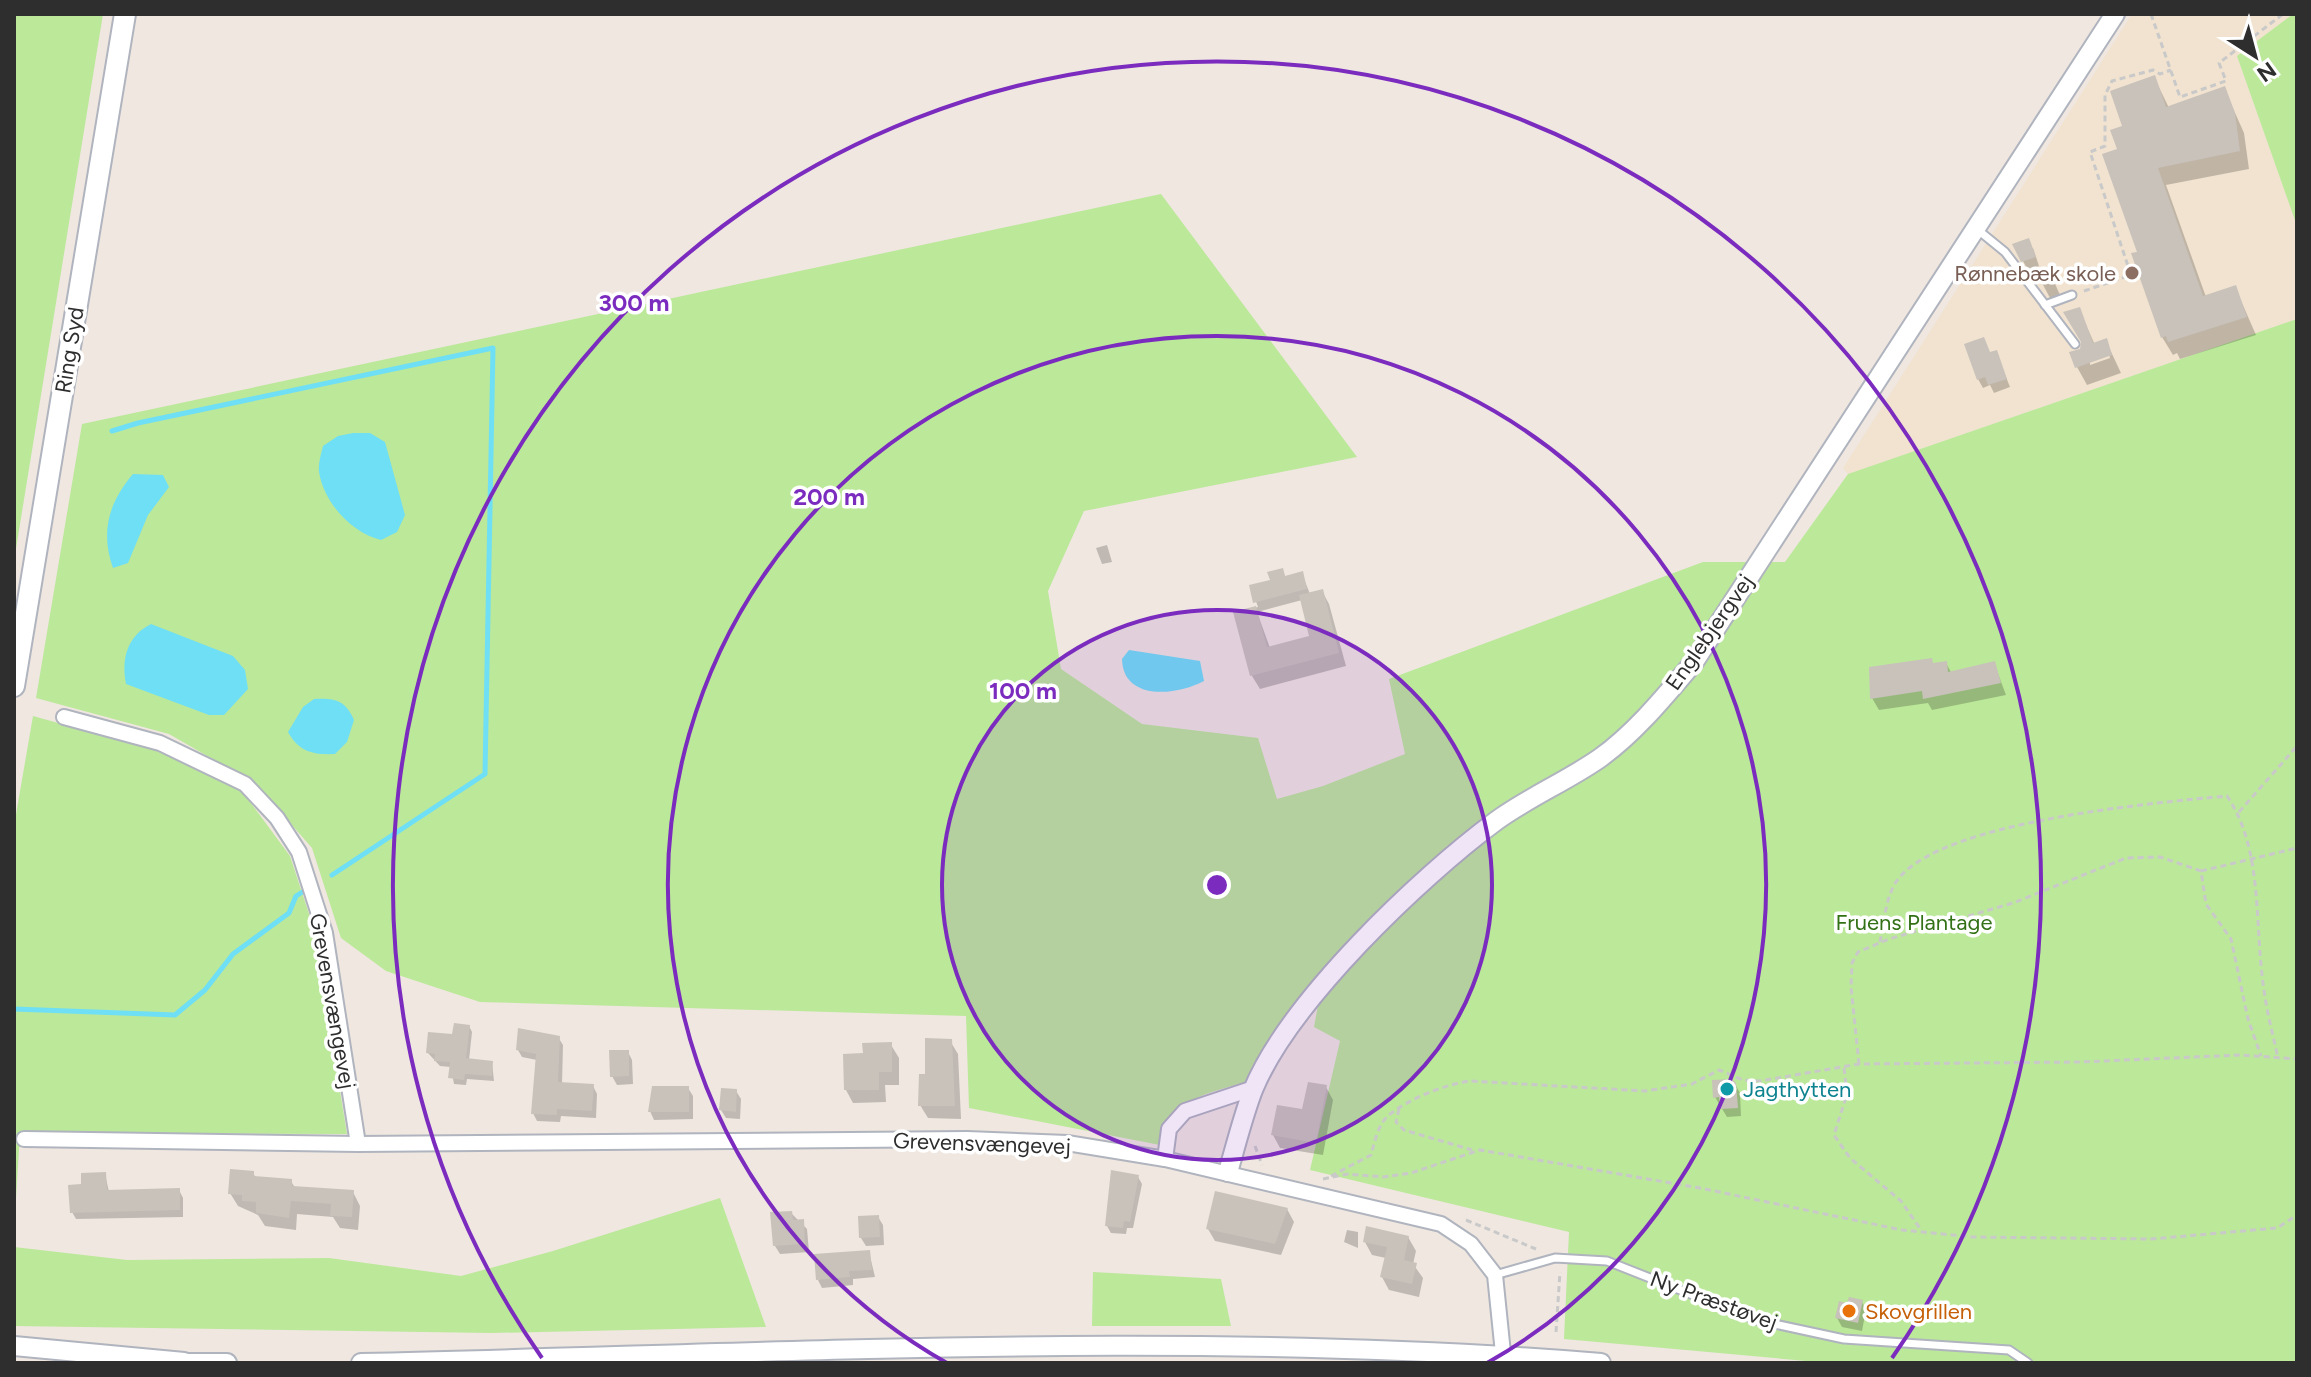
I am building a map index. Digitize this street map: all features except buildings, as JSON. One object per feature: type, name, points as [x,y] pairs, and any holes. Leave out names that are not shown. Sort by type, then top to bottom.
[{"type":"main road","name":"Ring Syd","points":[[14,686],[125,14]]},
{"type":"street","name":"Englebjergvej","points":[[1228,1172],[1254,1088],[1290,1027],[1330,977],[1448,859],[1499,819],[1600,757],[1652,711],[1694,662],[2115,14]]},
{"type":"street","name":"Grevensvængevej","points":[[64,717],[160,743],[245,784],[277,818],[299,852],[325,933],[358,1144]]},
{"type":"street","points":[[1165,1159],[1169,1129],[1185,1111],[1254,1088]]},
{"type":"street","name":"Grevensvængevej","points":[[24,1139],[358,1144],[967,1139],[1067,1143],[1228,1172],[1441,1224],[1471,1244],[1495,1275]]},
{"type":"street","points":[[1495,1275],[1503,1359]]},
{"type":"street","points":[[361,1363],[1095,1351],[1173,1345],[1601,1363]]},
{"type":"street","points":[[14,1346],[184,1362],[227,1363]]},
{"type":"street","points":[[170,1363],[184,1362]]},
{"type":"lane","points":[[1976,228],[2005,252],[2075,344]]},
{"type":"lane","points":[[2045,305],[2072,295]]},
{"type":"lane","name":"Ny Præstøvej","points":[[1495,1275],[1555,1258],[1607,1261],[1756,1320],[1844,1339],[2009,1350],[2028,1363]]},
{"type":"path","points":[[2151,14],[2180,97],[2226,81],[2219,63],[2283,14]]},
{"type":"path","points":[[2072,295],[2131,275],[2090,152],[2105,146],[2105,95],[2112,81],[2153,70],[2160,74],[2171,70]]},
{"type":"path","points":[[2238,812],[2297,746]]},
{"type":"path","points":[[1880,942],[1897,879],[1918,860],[1960,841],[2018,826],[2227,796],[2238,812],[2252,859],[2264,990],[2278,1058]]},
{"type":"path","points":[[1859,1064],[1852,963],[1858,952],[1880,942],[2013,903],[2126,858],[2160,857],[2201,871],[2297,848]]},
{"type":"path","points":[[2201,871],[2206,904],[2231,939],[2241,990],[2261,1056]]},
{"type":"path","points":[[1472,1150],[1411,1173],[1383,1177],[1348,1174],[1320,1180],[1371,1155],[1376,1135],[1388,1115],[1447,1084],[1470,1081],[1645,1091],[1692,1084],[1719,1070],[1743,1080],[1781,1079],[1859,1064],[2261,1056],[2297,1059]]},
{"type":"path","points":[[1844,1068],[1847,1094],[1834,1135],[1850,1158],[1901,1201],[1922,1232]]},
{"type":"path","points":[[1399,1109],[1396,1122],[1404,1130],[1472,1150],[1700,1188],[1922,1232],[1973,1237],[2151,1239],[2277,1228],[2296,1216],[2297,1230]]},
{"type":"path","points":[[1255,1136],[1257,1159]]},
{"type":"shaded area","name":"Rønnebæk skole","points":[[2132,14],[2293,14],[2237,56],[2297,226],[2297,319],[1848,474],[1843,468]]},
{"type":"green space","points":[[14,14],[103,14],[14,561]]},
{"type":"green space","points":[[2297,14],[2297,226],[2237,56]]},
{"type":"green space","name":"Fruens Plantage","points":[[1161,194],[1357,457],[1084,511],[1048,591],[1061,669],[1142,724],[1258,738],[1277,799],[1323,786],[1405,754],[1389,679],[1703,562],[1785,562],[1848,474],[2297,319],[2297,1363],[1829,1363],[1564,1339],[1569,1232],[1310,1170],[1340,1041],[1314,1027],[1325,967],[1288,1018],[1251,1080],[1206,1094],[1181,1107],[1165,1129],[1160,1145],[969,1108],[966,1016],[480,1002],[386,971],[341,938],[312,848],[256,784],[169,734],[36,698],[82,424]]},
{"type":"green space","points":[[33,716],[155,750],[242,791],[290,856],[313,926],[347,1134],[20,1133],[14,1232],[14,826]]},
{"type":"green space","points":[[720,1198],[766,1327],[491,1333],[14,1326],[14,1247],[127,1260],[329,1258],[461,1276],[553,1251]]},
{"type":"green space","points":[[1093,1272],[1221,1279],[1231,1326],[1092,1326]]},
{"type":"water","points":[[370,433],[385,442],[405,515],[397,532],[381,540],[350,524],[333,505],[322,484],[319,469],[323,446],[338,436]]},
{"type":"water","points":[[133,474],[163,475],[169,487],[148,515],[128,563],[113,568],[107,542],[109,518],[118,495]]},
{"type":"water","points":[[151,624],[233,656],[245,670],[248,689],[224,715],[209,715],[126,684],[124,666],[128,649],[136,635]]},
{"type":"water","points":[[1129,650],[1200,661],[1204,681],[1166,692],[1141,688],[1131,682],[1125,673],[1122,659]]},
{"type":"water","points":[[314,699],[338,702],[347,708],[354,720],[347,742],[335,754],[307,751],[288,732],[303,707]]},
{"type":"waterway","points":[[112,431],[493,348],[485,774],[332,875]]},
{"type":"waterway","points":[[14,1009],[175,1015],[205,990],[233,954],[289,913],[296,896],[304,891]]},
{"type":"place","name":"Rønnebæk skole","points":[[2132,273]]},
{"type":"place","name":"Jagthytten","points":[[1727,1089]]},
{"type":"place","name":"Skovgrillen","points":[[1849,1311]]}]
